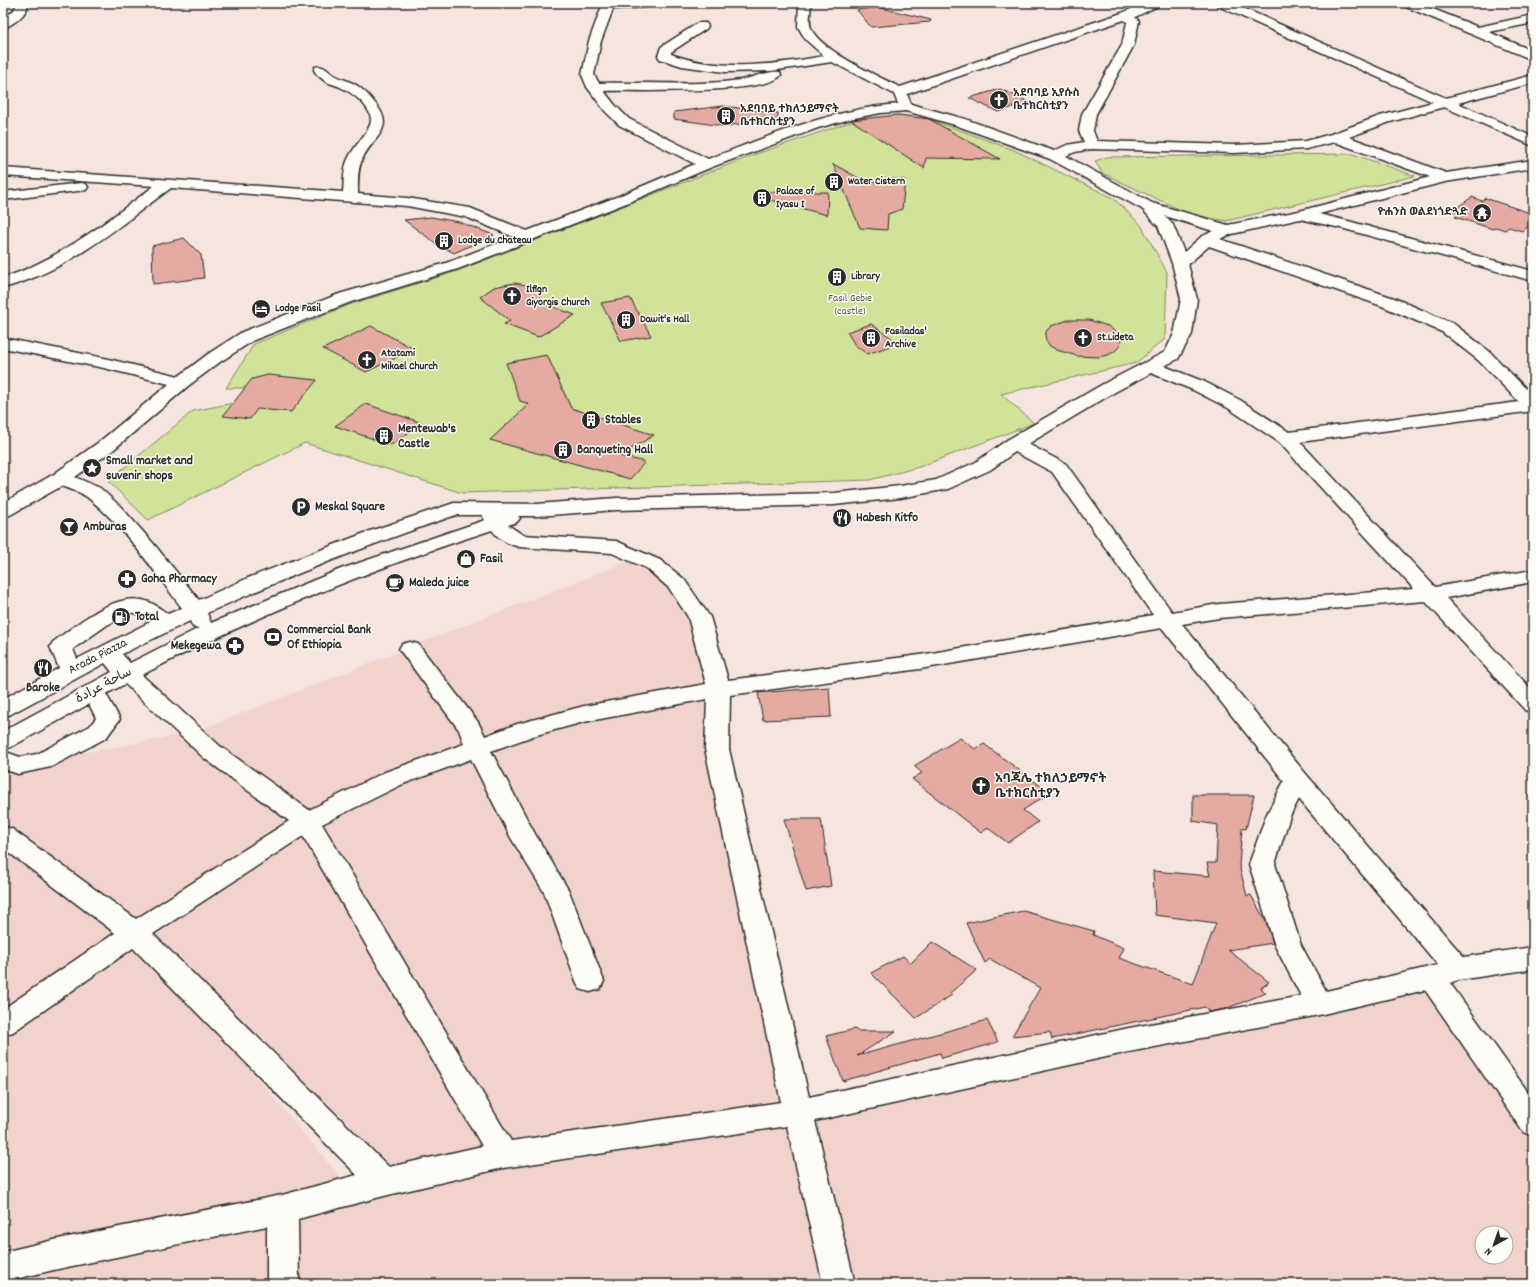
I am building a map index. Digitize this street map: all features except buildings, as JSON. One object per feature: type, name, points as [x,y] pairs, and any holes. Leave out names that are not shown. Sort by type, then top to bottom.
[{"type":"street","points":[[3,24],[17,14],[22,7],[22,3]]},
{"type":"street","points":[[646,3],[609,4],[595,41],[588,74],[594,87],[610,108],[624,122],[707,164]]},
{"type":"street","points":[[805,3],[804,27],[810,36],[834,58],[899,92],[906,107]]},
{"type":"street","points":[[899,92],[1126,16],[1154,3]]},
{"type":"street","points":[[1222,3],[1533,142]]},
{"type":"street","points":[[1408,3],[1533,56]]},
{"type":"street","points":[[1092,146],[1086,131],[1089,114],[1128,45],[1133,21],[1126,16]]},
{"type":"street","points":[[1477,31],[1533,19]]},
{"type":"street","points":[[702,26],[664,50],[664,56],[684,64],[694,66],[743,68],[793,65],[834,58]]},
{"type":"street","points":[[594,87],[740,84],[766,79],[793,65]]},
{"type":"street","points":[[320,70],[329,78],[346,85],[362,95],[375,111],[378,121],[372,136],[355,159],[352,169],[350,197]]},
{"type":"street","points":[[1055,156],[1072,148],[1092,146],[1235,149],[1306,145],[1336,137],[1385,119],[1533,80]]},
{"type":"street","points":[[3,511],[61,478],[106,446],[182,382],[214,358],[248,336],[345,298],[452,266],[528,237],[707,164],[832,118],[881,109],[906,107],[960,122],[1055,156],[1147,206],[1227,230]]},
{"type":"street","points":[[1336,137],[1445,178]]},
{"type":"street","points":[[1180,263],[1207,240],[1227,230],[1300,215],[1368,209],[1445,178],[1533,164]]},
{"type":"street","points":[[3,172],[168,183],[406,202],[470,213],[528,237]]},
{"type":"street","points":[[3,196],[127,180]]},
{"type":"street","points":[[3,283],[37,272],[51,264],[97,235],[168,183]]},
{"type":"street","name":"ساحة عرادة","points":[[3,740],[127,674],[206,634],[254,612],[432,542],[492,516],[537,510],[616,504],[834,499],[900,492],[941,485],[983,466],[1014,444],[1109,388],[1172,355],[1183,334],[1189,299],[1180,263],[1165,225],[1147,206]]},
{"type":"street","points":[[1368,209],[1385,235]]},
{"type":"street","points":[[1300,215],[1344,224],[1533,276]]},
{"type":"street","points":[[1207,240],[1388,302],[1448,328],[1484,356],[1533,406],[1286,438]]},
{"type":"street","points":[[3,343],[104,363],[182,382]]},
{"type":"street","points":[[1151,367],[1198,386],[1234,404],[1286,438],[1533,705]]},
{"type":"street","points":[[1014,444],[1059,468],[1167,620],[1297,780],[1458,969]]},
{"type":"street","points":[[61,478],[93,492],[114,511],[146,547],[195,610],[206,634]]},
{"type":"street","name":"Arada Piazza","points":[[3,709],[107,652],[166,623],[256,583],[377,535],[454,509],[492,516]]},
{"type":"street","points":[[492,516],[503,532],[519,540],[616,547],[653,564],[677,584],[699,617],[719,689],[717,748],[798,1112],[839,1284]]},
{"type":"street","points":[[377,535],[394,557]]},
{"type":"street","points":[[3,1024],[135,933],[307,821],[394,778],[525,730],[584,714],[719,689],[920,662],[1219,611],[1431,594],[1533,576]]},
{"type":"street","points":[[71,671],[61,647],[93,623],[126,606],[140,606],[166,623]]},
{"type":"street","points":[[410,649],[470,728],[477,748],[524,838],[556,891],[590,981]]},
{"type":"street","points":[[107,652],[127,674],[212,752],[307,821],[503,1155]]},
{"type":"street","points":[[3,759],[18,766],[43,761],[98,732],[108,719],[94,692]]},
{"type":"street","points":[[1297,780],[1278,816],[1262,864],[1288,946],[1319,1004]]},
{"type":"street","points":[[3,835],[135,933],[384,1182]]},
{"type":"street","points":[[3,1266],[282,1209],[384,1182],[503,1155],[798,1112],[1129,1040],[1319,1004],[1431,978],[1458,969],[1533,958]]},
{"type":"street","points":[[1431,978],[1533,1122]]},
{"type":"street","points":[[282,1209],[283,1284]]},
{"type":"shaded area","points":[[639,557],[699,617],[717,749],[798,1112],[1431,978],[1533,1123],[1533,1284],[3,1284],[3,767],[192,733]],"holes":[[[232,1048],[384,1182],[352,1191]]]},
{"type":"green space","name":"Fasil Gebie (castle)","points":[[898,115],[929,119],[1014,150],[1113,198],[1141,225],[1167,272],[1165,339],[1136,363],[1001,394],[1034,423],[919,467],[870,480],[462,493],[305,443],[148,520],[108,481],[193,411],[234,403],[246,388],[226,388],[254,344],[349,305],[457,271],[756,154],[853,121]]},
{"type":"green space","points":[[1353,154],[1415,176],[1226,221],[1189,214],[1102,173],[1095,161],[1107,157]]},
{"type":"place","name":"አደባባይ ኢየሱስ ቤተክርስቲያን","points":[[999,100]]},
{"type":"place","name":"አደባባይ ተክለኃይማኖት ቤተክርስቲያን","points":[[726,116]]},
{"type":"place","name":"Water Cistern","points":[[834,182]]},
{"type":"place","name":"Palace of Iyasu I","points":[[762,198]]},
{"type":"place","name":"ዮሐንስ ወልደነጎድጓድ","points":[[1482,213]]},
{"type":"place","name":"Lodge du Chateau","points":[[444,241]]},
{"type":"place","name":"Library","points":[[837,277]]},
{"type":"place","name":"Ilfign Giyorgis Church","points":[[512,296]]},
{"type":"place","name":"Lodge Fasil","points":[[261,309]]},
{"type":"place","name":"Dawit's Hall","points":[[626,320]]},
{"type":"place","name":"Fasiladas' Archive","points":[[871,338]]},
{"type":"place","name":"St.Lideta","points":[[1083,338]]},
{"type":"place","name":"Atatami Mikael Church","points":[[367,360]]},
{"type":"place","name":"Stables","points":[[591,420]]},
{"type":"place","name":"Mentewab's Castle","points":[[384,436]]},
{"type":"place","name":"Banqueting Hall","points":[[563,450]]},
{"type":"place","name":"Small market and suvenir shops","points":[[92,468]]},
{"type":"place","name":"Meskal Square","points":[[301,507]]},
{"type":"place","name":"Habesh Kitfo","points":[[842,518]]},
{"type":"place","name":"Amburas","points":[[69,527]]},
{"type":"place","name":"Fasil","points":[[466,559]]},
{"type":"place","name":"Goha Pharmacy","points":[[127,579]]},
{"type":"place","name":"Maleda juice","points":[[395,583]]},
{"type":"place","name":"Total","points":[[121,617]]},
{"type":"place","name":"Commercial Bank Of Ethiopia","points":[[273,637]]},
{"type":"place","name":"Mekegewa","points":[[235,646]]},
{"type":"place","name":"Baroke","points":[[43,668]]},
{"type":"place","name":"አባጃሌ ተክለኃይማኖት ቤተክርስቲያን","points":[[981,786]]}]
